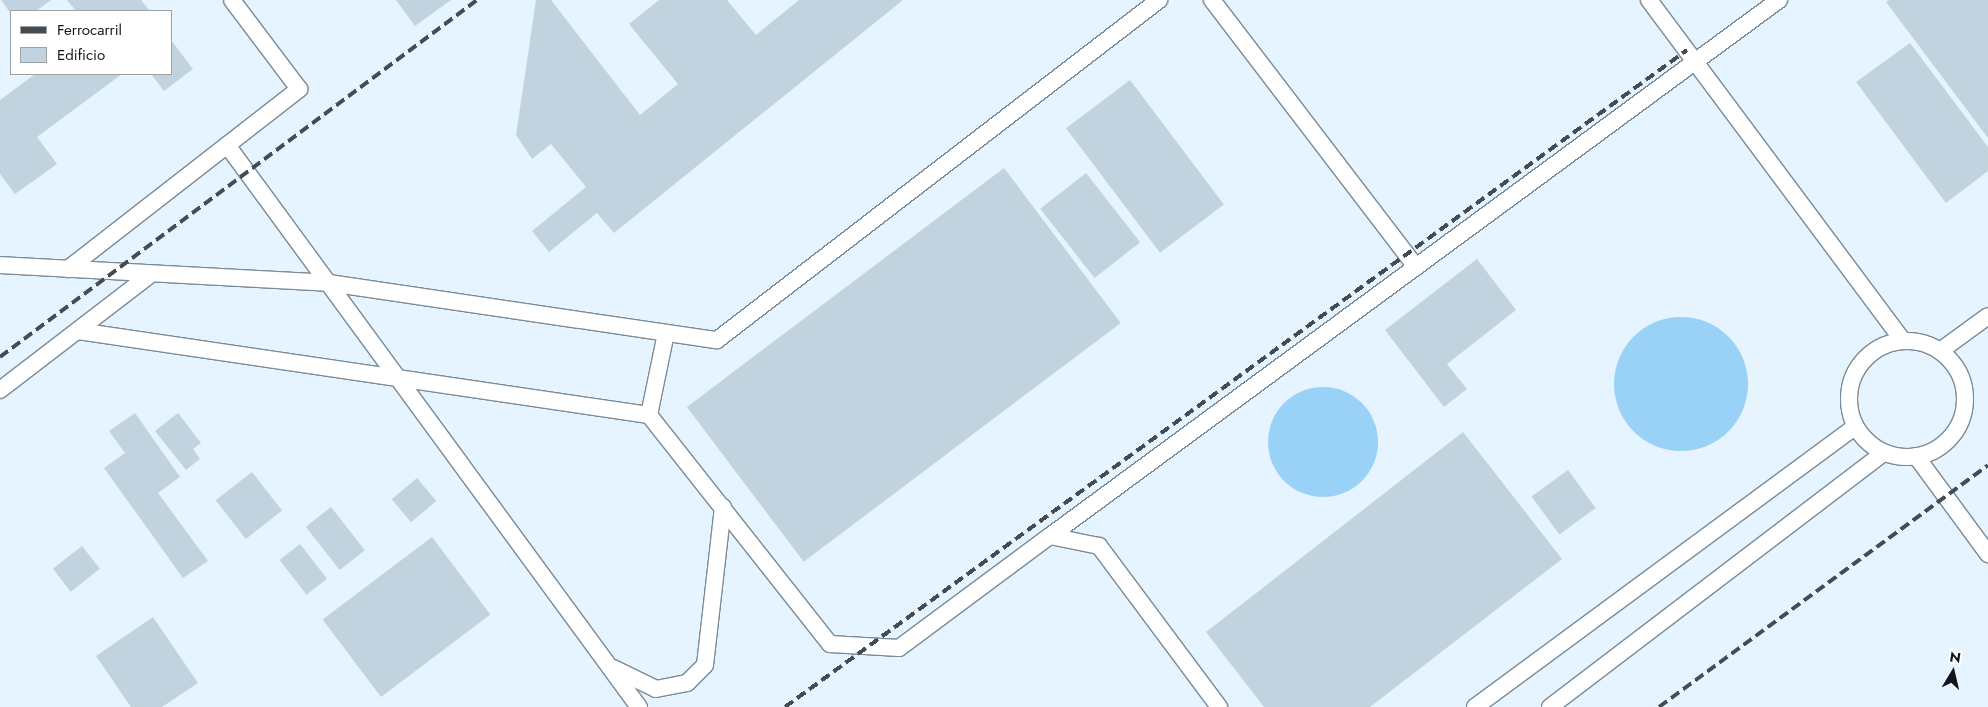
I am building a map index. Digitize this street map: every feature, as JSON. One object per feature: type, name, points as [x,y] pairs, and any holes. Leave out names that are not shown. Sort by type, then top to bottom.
[{"type":"lane","points":[[68,269],[299,89],[232,0]]},
{"type":"lane","points":[[0,265],[329,284],[717,340],[1159,0]]},
{"type":"lane","points":[[1212,0],[1416,267]]},
{"type":"lane","points":[[1650,0],[1903,341]]},
{"type":"lane","points":[[78,331],[649,415],[830,644],[899,648],[1779,0]]},
{"type":"lane","points":[[227,145],[639,707]]},
{"type":"lane","points":[[0,390],[151,274]]},
{"type":"lane","points":[[1940,351],[1988,316]]},
{"type":"lane","points":[[649,415],[666,333]]},
{"type":"lane","points":[[1903,341],[1940,351],[1963,381],[1963,418],[1940,448],[1916,456],[1884,453],[1867,443],[1855,427],[1849,408],[1856,371],[1884,345],[1903,341]]},
{"type":"lane","points":[[1475,707],[1855,427]]},
{"type":"lane","points":[[1550,707],[1884,453]]},
{"type":"lane","points":[[1916,456],[1988,554]]},
{"type":"lane","points":[[611,667],[656,689],[687,683],[705,665],[723,507]]},
{"type":"lane","points":[[1050,536],[1099,546],[1219,707]]},
{"type":"water","points":[[1681,317],[1707,322],[1729,336],[1743,358],[1748,384],[1743,410],[1729,432],[1707,446],[1681,451],[1655,446],[1633,432],[1619,410],[1614,384],[1619,358],[1633,336],[1655,322]]},
{"type":"water","points":[[1323,387],[1344,391],[1362,403],[1374,421],[1378,442],[1374,463],[1362,481],[1344,493],[1323,497],[1302,493],[1284,481],[1272,463],[1268,442],[1272,421],[1284,403],[1302,391]]},
{"type":"building","points":[[1,0],[51,0],[37,10],[10,10],[10,13]]},
{"type":"building","points":[[67,0],[141,0],[149,10],[75,10]]},
{"type":"building","points":[[396,0],[451,0],[415,26]]},
{"type":"building","points":[[536,0],[551,0],[640,115],[678,84],[629,24],[659,0],[727,0],[756,35],[799,0],[903,0],[614,233],[597,213],[549,252],[532,231],[586,187],[551,144],[532,159],[516,135]]},
{"type":"building","points":[[1889,0],[1988,0],[1988,138],[1886,2]]},
{"type":"building","points":[[172,41],[193,69],[164,91],[152,75],[172,75]]},
{"type":"building","points":[[1910,43],[1988,147],[1988,171],[1946,203],[1856,82]]},
{"type":"building","points":[[34,75],[121,75],[37,137],[57,164],[15,194],[0,174],[0,100]]},
{"type":"building","points":[[1130,80],[1224,205],[1160,253],[1066,128]]},
{"type":"building","points":[[1004,168],[1121,323],[804,562],[687,407]]},
{"type":"building","points":[[1086,173],[1140,242],[1094,278],[1040,209]]},
{"type":"building","points":[[1477,259],[1516,310],[1447,364],[1467,389],[1444,407],[1385,330]]},
{"type":"building","points":[[135,413],[180,477],[158,493],[208,561],[183,578],[104,468],[125,453],[109,431]]},
{"type":"building","points":[[178,413],[201,443],[193,449],[200,459],[186,470],[155,431]]},
{"type":"building","points":[[1463,432],[1562,559],[1370,707],[1264,707],[1206,632]]},
{"type":"building","points":[[1568,470],[1596,508],[1559,534],[1532,496]]},
{"type":"building","points":[[252,472],[282,511],[246,539],[216,500]]},
{"type":"building","points":[[417,478],[436,501],[411,522],[392,499]]},
{"type":"building","points":[[331,507],[365,550],[340,570],[306,527]]},
{"type":"building","points":[[432,537],[490,614],[381,697],[323,619]]},
{"type":"building","points":[[300,544],[327,579],[307,595],[280,560]]},
{"type":"building","points":[[82,546],[100,569],[71,592],[53,569]]},
{"type":"building","points":[[153,617],[198,683],[162,707],[131,707],[96,656]]},
{"type":"railway","points":[[0,357],[477,0]]},
{"type":"railway","points":[[785,707],[1687,50]]},
{"type":"railway","points":[[1659,707],[1988,465]]}]
